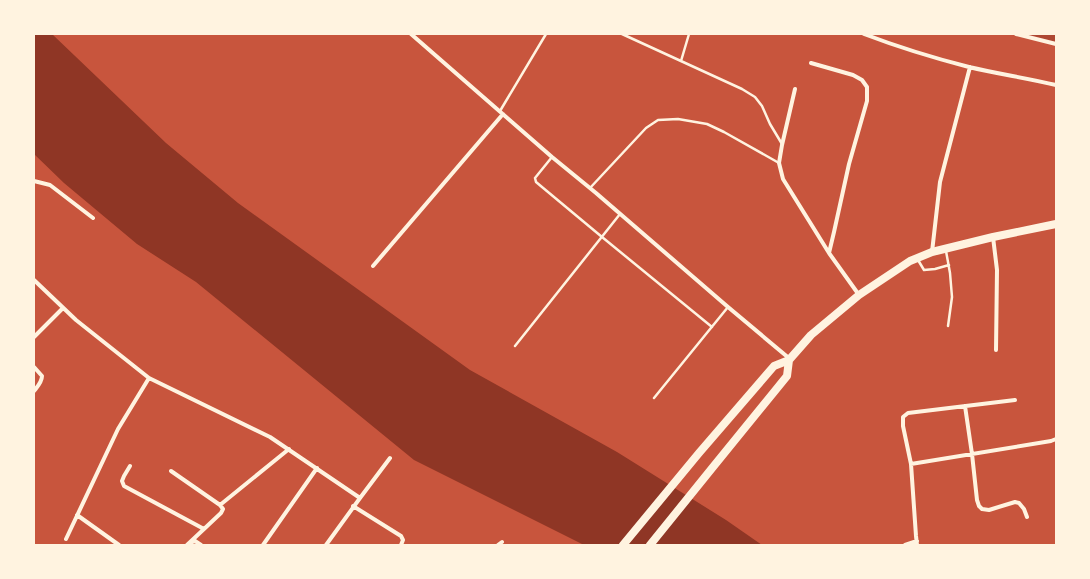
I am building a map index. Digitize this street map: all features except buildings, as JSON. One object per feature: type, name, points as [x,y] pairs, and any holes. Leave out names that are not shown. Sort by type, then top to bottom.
[{"type":"main road","points":[[650,545],[787,376],[790,360],[811,335],[859,295],[910,261],[932,252],[1056,224]]},
{"type":"main road","points":[[623,545],[774,366],[790,360]]},
{"type":"street","points":[[411,34],[552,158],[590,188],[790,360]]},
{"type":"street","points":[[864,34],[904,48],[970,67],[1056,85]]},
{"type":"street","points":[[1016,34],[1056,44]]},
{"type":"street","points":[[811,63],[853,75],[862,80],[867,87],[868,101],[849,164],[829,253]]},
{"type":"street","points":[[932,252],[940,182],[970,67]]},
{"type":"street","points":[[795,89],[779,163],[783,178],[829,253],[859,295]]},
{"type":"street","points":[[373,266],[501,112]]},
{"type":"street","points":[[34,181],[50,185],[93,218]]},
{"type":"street","points":[[993,237],[998,270],[996,350]]},
{"type":"street","points":[[34,280],[76,320],[149,378],[270,437],[360,498]]},
{"type":"street","points":[[34,337],[63,308]]},
{"type":"street","points":[[34,367],[42,376],[40,383],[34,391]]},
{"type":"street","points":[[66,539],[118,429],[149,378]]},
{"type":"street","points":[[905,545],[917,543],[912,464],[903,426],[903,417],[908,413],[1015,400]]},
{"type":"street","points":[[965,406],[979,506],[982,510],[989,510],[1015,502],[1019,503],[1027,517]]},
{"type":"street","points":[[912,464],[1056,439]]},
{"type":"street","points":[[220,504],[289,449]]},
{"type":"street","points":[[326,545],[353,506],[390,458]]},
{"type":"street","points":[[130,466],[122,482],[124,486],[204,529]]},
{"type":"street","points":[[263,545],[317,468]]},
{"type":"street","points":[[171,471],[220,504],[223,508],[221,513],[187,545]]},
{"type":"street","points":[[353,506],[401,536],[404,540],[401,545]]},
{"type":"street","points":[[77,515],[120,545]]},
{"type":"street","points":[[191,542],[195,541],[201,545]]},
{"type":"lane","points":[[501,112],[546,34]]},
{"type":"lane","points":[[622,34],[742,89],[755,97],[762,106],[782,145]]},
{"type":"lane","points":[[681,61],[689,34]]},
{"type":"lane","points":[[590,188],[642,132],[658,120],[678,119],[706,124],[724,132],[779,163]]},
{"type":"lane","points":[[552,158],[535,178],[536,182],[712,327]]},
{"type":"lane","points":[[515,346],[620,214]]},
{"type":"lane","points":[[946,248],[952,296],[948,326]]},
{"type":"lane","points":[[917,258],[924,270],[949,265]]},
{"type":"lane","points":[[654,398],[728,307]]},
{"type":"shaded area","points":[[34,34],[52,34],[166,143],[238,203],[470,370],[617,452],[726,520],[762,545],[584,545],[414,460],[196,282],[137,244],[64,183],[34,154]]},
{"type":"shaded area","points":[[1026,34],[1056,34],[1056,42]]}]
